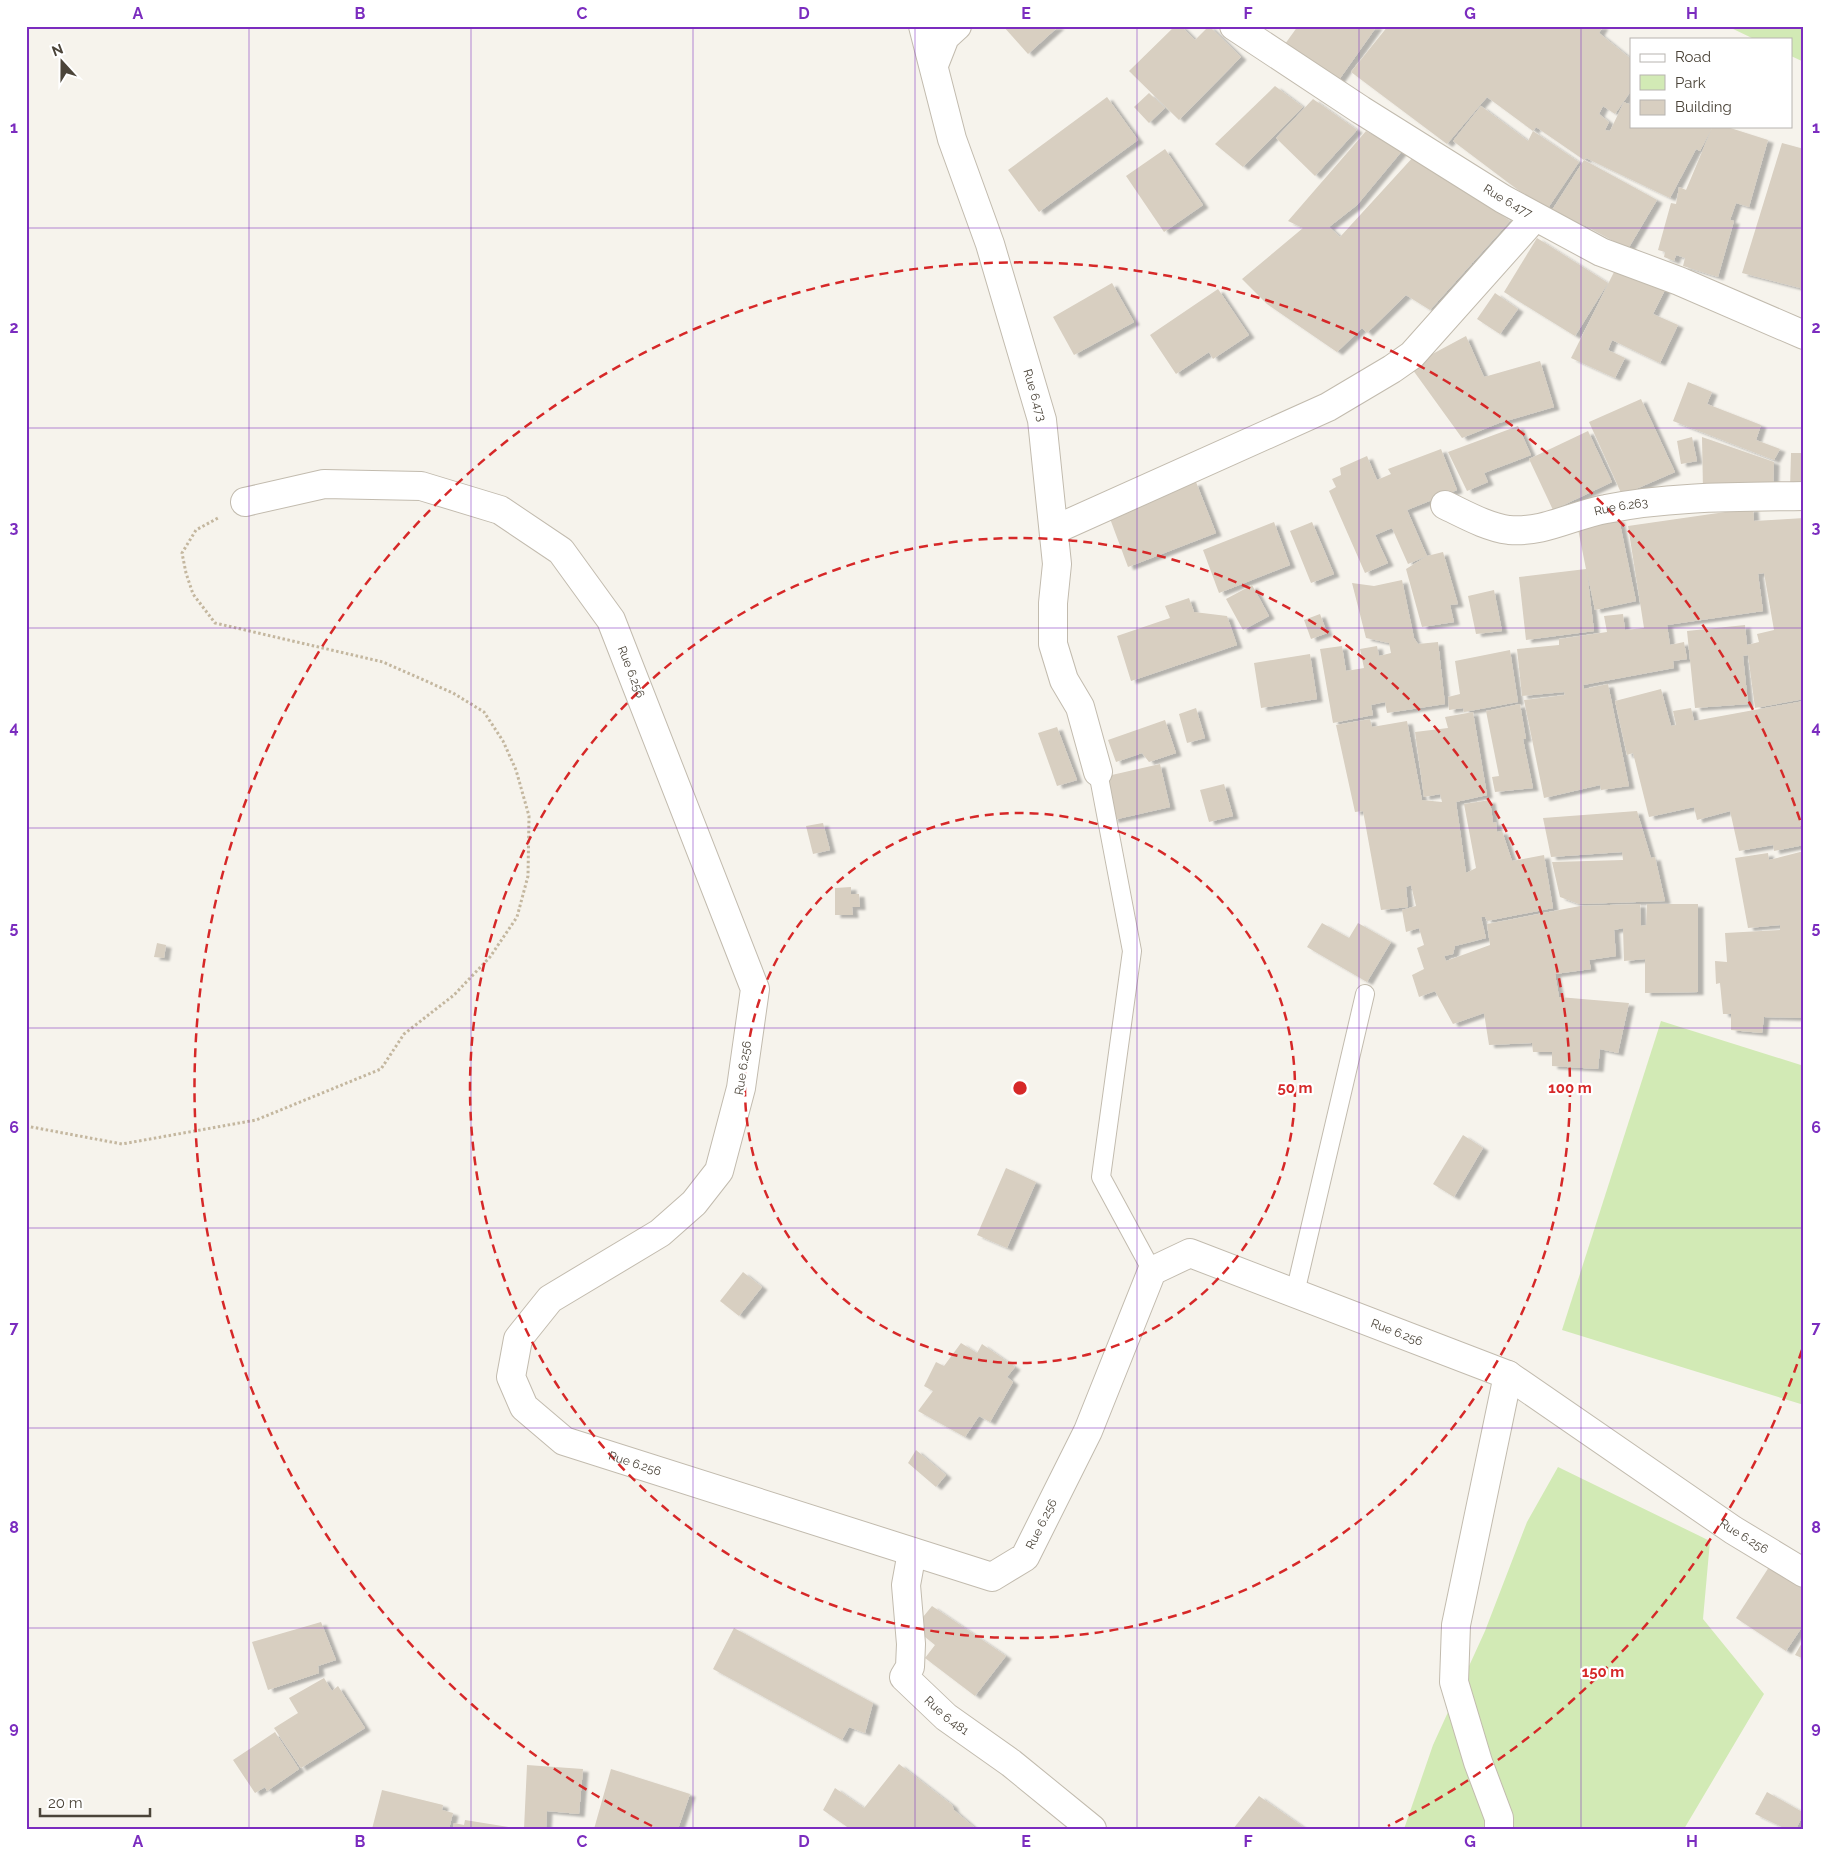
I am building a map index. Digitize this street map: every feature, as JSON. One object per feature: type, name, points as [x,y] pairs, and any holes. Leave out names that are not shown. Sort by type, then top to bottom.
[{"type":"street","name":"Rue 6.473","points":[[923,26],[952,139],[990,244],[1042,420],[1057,564],[1052,603],[1053,644],[1064,680],[1080,707],[1098,772]]},
{"type":"street","points":[[934,65],[945,37],[957,26]]},
{"type":"street","name":"Rue 6.477","points":[[1234,26],[1386,126],[1535,217],[1600,252],[1679,281],[1804,335]]},
{"type":"street","points":[[1054,530],[1328,407],[1392,369],[1412,355],[1535,217]]},
{"type":"street","name":"Rue 6.256","points":[[245,502],[324,484],[421,486],[500,510],[561,551],[611,620],[755,989],[741,1088],[719,1171],[694,1203],[660,1233],[550,1299],[518,1339],[511,1377],[524,1407],[564,1442],[992,1577],[1025,1557],[1088,1431],[1152,1271],[1190,1253],[1508,1375],[1733,1530],[1804,1573]]},
{"type":"street","name":"Rue 6.263","points":[[1445,505],[1480,522],[1509,530],[1542,529],[1604,509],[1640,504],[1711,498],[1804,496]]},
{"type":"street","points":[[1499,1829],[1499,1818],[1478,1762],[1454,1682],[1456,1625],[1508,1375]]},
{"type":"street","name":"Rue 6.481","points":[[912,1552],[906,1585],[911,1644],[910,1667],[904,1676],[946,1717],[1011,1762],[1092,1829]]},
{"type":"lane","points":[[1098,772],[1132,951],[1101,1177],[1152,1271]]},
{"type":"lane","points":[[1294,1293],[1365,994]]},
{"type":"path","points":[[26,1126],[122,1144],[256,1120],[381,1069],[404,1034],[454,995],[490,958],[517,917],[528,876],[529,816],[516,770],[503,741],[484,712],[453,693],[383,662],[215,622],[193,594],[182,553],[196,530],[245,502]]},
{"type":"green space","points":[[1727,26],[1804,26],[1804,62],[1792,56],[1792,38],[1752,38]]},
{"type":"green space","points":[[1661,1021],[1804,1066],[1804,1405],[1562,1330]]},
{"type":"green space","points":[[1558,1467],[1710,1541],[1703,1619],[1764,1694],[1684,1829],[1404,1829],[1433,1745],[1485,1631],[1527,1522]]},
{"type":"building","points":[[1003,26],[1059,26],[1028,54]]},
{"type":"building","points":[[1175,26],[1181,26],[1195,40],[1209,26],[1241,57],[1179,120],[1129,71]]},
{"type":"building","points":[[1298,26],[1377,26],[1336,84],[1285,44]]},
{"type":"building","points":[[1388,26],[1603,26],[1599,33],[1630,58],[1630,92],[1615,114],[1603,106],[1599,114],[1609,122],[1605,130],[1610,131],[1624,102],[1630,105],[1630,128],[1712,128],[1700,151],[1696,149],[1670,198],[1586,158],[1584,160],[1536,127],[1533,131],[1487,97],[1447,144],[1351,72]]},
{"type":"building","points":[[1275,86],[1303,107],[1243,167],[1215,144]]},
{"type":"building","points":[[1149,93],[1165,108],[1149,123],[1134,107]]},
{"type":"building","points":[[1107,97],[1138,140],[1039,212],[1008,170]]},
{"type":"building","points":[[1313,99],[1357,130],[1315,176],[1276,138]]},
{"type":"building","points":[[1481,106],[1528,141],[1533,131],[1579,162],[1546,211],[1453,141]]},
{"type":"building","points":[[1712,128],[1730,128],[1768,140],[1749,207],[1736,203],[1730,220],[1734,221],[1718,277],[1683,266],[1685,258],[1676,255],[1674,261],[1664,257],[1665,252],[1658,250],[1671,203],[1676,204],[1679,187],[1686,190]]},
{"type":"building","points":[[1366,131],[1402,151],[1357,205],[1329,227],[1340,237],[1415,155],[1510,221],[1430,310],[1406,295],[1367,333],[1362,328],[1337,352],[1267,304],[1242,279],[1303,228],[1288,221]]},
{"type":"building","points":[[1782,143],[1804,149],[1804,289],[1742,273]]},
{"type":"building","points":[[1165,149],[1203,205],[1164,232],[1126,176]]},
{"type":"building","points":[[1584,160],[1657,200],[1628,249],[1584,225],[1581,231],[1547,218]]},
{"type":"building","points":[[1537,238],[1608,283],[1575,336],[1504,292]]},
{"type":"building","points":[[1618,264],[1667,286],[1653,314],[1678,325],[1660,363],[1612,340],[1608,350],[1625,358],[1615,378],[1571,358]]},
{"type":"building","points":[[1112,283],[1134,322],[1074,355],[1053,317]]},
{"type":"building","points":[[1218,289],[1249,335],[1213,359],[1209,352],[1176,374],[1150,335]]},
{"type":"building","points":[[1495,293],[1518,309],[1500,334],[1477,319]]},
{"type":"building","points":[[1466,336],[1484,377],[1540,361],[1554,407],[1499,423],[1462,438],[1410,366]]},
{"type":"building","points":[[1688,382],[1712,392],[1707,404],[1761,425],[1756,440],[1780,449],[1774,460],[1673,421]]},
{"type":"building","points":[[1641,399],[1675,472],[1622,495],[1589,422]]},
{"type":"building","points":[[1518,426],[1531,455],[1484,473],[1488,482],[1467,491],[1448,452]]},
{"type":"building","points":[[1588,431],[1612,482],[1553,510],[1529,459]]},
{"type":"building","points":[[1692,437],[1697,461],[1681,464],[1677,441]]},
{"type":"building","points":[[1702,437],[1774,462],[1773,492],[1703,491]]},
{"type":"building","points":[[1441,449],[1457,490],[1407,510],[1427,556],[1408,564],[1392,528],[1375,535],[1388,563],[1365,573],[1329,491],[1336,487],[1332,479],[1341,475],[1340,468],[1367,456],[1377,480],[1391,474],[1388,469]]},
{"type":"building","points":[[1791,453],[1804,453],[1804,488],[1790,488]]},
{"type":"building","points":[[1196,482],[1216,533],[1128,567],[1109,516]]},
{"type":"building","points":[[1753,508],[1754,521],[1804,518],[1804,699],[1755,708],[1748,655],[1743,656],[1748,704],[1695,708],[1687,631],[1745,625],[1747,645],[1759,642],[1757,634],[1774,630],[1764,573],[1758,574],[1763,611],[1667,625],[1670,645],[1684,642],[1687,659],[1673,661],[1674,668],[1583,685],[1584,689],[1608,684],[1629,786],[1601,790],[1600,785],[1544,798],[1524,700],[1565,695],[1564,692],[1522,696],[1517,649],[1559,645],[1559,639],[1607,632],[1604,616],[1623,614],[1625,630],[1644,628],[1628,526]]},
{"type":"building","points":[[1619,519],[1636,601],[1595,610],[1587,572],[1594,631],[1526,640],[1519,577],[1586,569],[1578,529]]},
{"type":"building","points":[[1274,522],[1290,565],[1219,593],[1203,550]]},
{"type":"building","points":[[1312,522],[1334,574],[1311,583],[1290,531]]},
{"type":"building","points":[[1443,552],[1458,604],[1450,605],[1454,622],[1422,627],[1406,569],[1427,556]]},
{"type":"building","points":[[1402,580],[1414,638],[1418,644],[1438,642],[1445,704],[1387,713],[1385,702],[1371,705],[1373,715],[1333,723],[1320,649],[1342,646],[1346,671],[1364,668],[1360,649],[1377,646],[1379,656],[1391,653],[1389,643],[1366,638],[1352,583],[1374,586]]},
{"type":"building","points":[[1252,585],[1269,616],[1243,630],[1226,599]]},
{"type":"building","points":[[1494,590],[1502,631],[1476,634],[1468,596]]},
{"type":"building","points":[[1189,598],[1194,612],[1227,616],[1237,645],[1131,681],[1117,636],[1170,618],[1165,606]]},
{"type":"building","points":[[1320,614],[1327,633],[1311,639],[1304,620]]},
{"type":"building","points":[[1510,650],[1518,702],[1464,712],[1463,708],[1449,710],[1448,697],[1460,694],[1455,661]]},
{"type":"building","points":[[1310,654],[1317,699],[1261,708],[1254,663]]},
{"type":"building","points":[[1661,689],[1671,726],[1676,725],[1673,711],[1691,708],[1694,721],[1804,701],[1804,845],[1774,851],[1773,845],[1739,851],[1730,811],[1697,820],[1694,807],[1649,817],[1633,753],[1627,755],[1615,701]]},
{"type":"building","points":[[1520,704],[1526,739],[1523,739],[1533,788],[1495,792],[1492,777],[1499,776],[1486,711]]},
{"type":"building","points":[[1196,708],[1205,738],[1187,743],[1179,714]]},
{"type":"building","points":[[1473,712],[1487,795],[1456,802],[1466,873],[1476,868],[1464,804],[1490,800],[1493,823],[1496,822],[1497,832],[1502,831],[1512,861],[1544,855],[1553,908],[1487,921],[1485,917],[1481,917],[1486,938],[1455,946],[1453,954],[1444,956],[1446,961],[1490,945],[1487,924],[1580,906],[1640,904],[1641,926],[1646,925],[1647,904],[1698,904],[1698,992],[1645,993],[1645,959],[1624,961],[1623,928],[1614,930],[1616,956],[1589,960],[1591,969],[1555,974],[1559,997],[1629,1003],[1618,1053],[1600,1049],[1598,1069],[1552,1066],[1552,1052],[1533,1052],[1532,1043],[1489,1045],[1484,1013],[1453,1024],[1435,991],[1419,997],[1412,975],[1424,969],[1417,948],[1424,945],[1419,928],[1406,932],[1402,910],[1416,906],[1411,885],[1406,887],[1408,907],[1381,910],[1363,811],[1355,812],[1336,725],[1370,719],[1372,727],[1407,721],[1422,800],[1442,802],[1440,794],[1424,797],[1415,732],[1448,728],[1445,717]]},
{"type":"building","points":[[1165,720],[1176,753],[1149,762],[1142,753],[1116,762],[1108,740]]},
{"type":"building","points":[[1057,727],[1077,780],[1057,786],[1038,733]]},
{"type":"building","points":[[1160,764],[1170,807],[1113,820],[1103,777]]},
{"type":"building","points":[[1224,784],[1233,816],[1209,822],[1200,790]]},
{"type":"building","points":[[1637,811],[1651,858],[1655,857],[1665,901],[1579,904],[1560,897],[1552,862],[1623,860],[1622,852],[1551,857],[1543,818]]},
{"type":"building","points":[[823,823],[830,850],[813,854],[806,826]]},
{"type":"building","points":[[1804,851],[1804,1018],[1764,1017],[1762,1033],[1731,1030],[1731,1014],[1723,1014],[1720,983],[1716,984],[1715,961],[1727,962],[1725,933],[1780,930],[1780,925],[1748,928],[1735,858],[1768,853],[1769,860]]},
{"type":"building","points":[[851,887],[851,894],[859,894],[860,907],[852,907],[853,915],[835,915],[835,888]]},
{"type":"building","points":[[1322,923],[1349,938],[1358,923],[1391,942],[1367,982],[1307,947]]},
{"type":"building","points":[[157,943],[166,945],[164,958],[154,957]]},
{"type":"building","points":[[1463,1135],[1483,1148],[1454,1197],[1433,1184]]},
{"type":"building","points":[[1006,1168],[1036,1182],[1007,1248],[977,1235]]},
{"type":"building","points":[[743,1272],[762,1287],[739,1316],[720,1301]]},
{"type":"building","points":[[961,1343],[977,1353],[982,1344],[1015,1367],[1007,1377],[1013,1382],[990,1422],[979,1416],[965,1437],[918,1411],[933,1391],[924,1386],[936,1362],[944,1366]]},
{"type":"building","points":[[916,1450],[946,1475],[936,1487],[908,1463]]},
{"type":"building","points":[[1769,1567],[1804,1590],[1804,1624],[1786,1651],[1736,1618]]},
{"type":"building","points":[[932,1606],[1006,1656],[975,1696],[925,1658],[935,1645],[914,1628]]},
{"type":"building","points":[[321,1622],[336,1660],[318,1666],[319,1673],[268,1690],[252,1642]]},
{"type":"building","points":[[734,1628],[873,1703],[865,1733],[849,1727],[842,1740],[713,1669]]},
{"type":"building","points":[[1804,1639],[1804,1659],[1795,1655]]},
{"type":"building","points":[[324,1678],[332,1691],[338,1686],[365,1728],[301,1768],[274,1728],[298,1713],[289,1698]]},
{"type":"building","points":[[275,1732],[299,1769],[267,1791],[265,1787],[255,1793],[233,1760]]},
{"type":"building","points":[[899,1764],[952,1805],[954,1810],[976,1829],[850,1829],[823,1810],[835,1788],[864,1808]]},
{"type":"building","points":[[527,1765],[583,1769],[579,1814],[547,1811],[546,1829],[524,1829]]},
{"type":"building","points":[[611,1769],[690,1794],[678,1829],[594,1829]]},
{"type":"building","points":[[382,1790],[443,1805],[442,1810],[453,1813],[449,1829],[372,1829]]},
{"type":"building","points":[[1767,1792],[1804,1813],[1796,1829],[1786,1829],[1755,1814]]},
{"type":"building","points":[[1259,1796],[1306,1829],[1233,1829]]},
{"type":"building","points":[[465,1820],[515,1829],[453,1829],[454,1823],[464,1825]]}]
